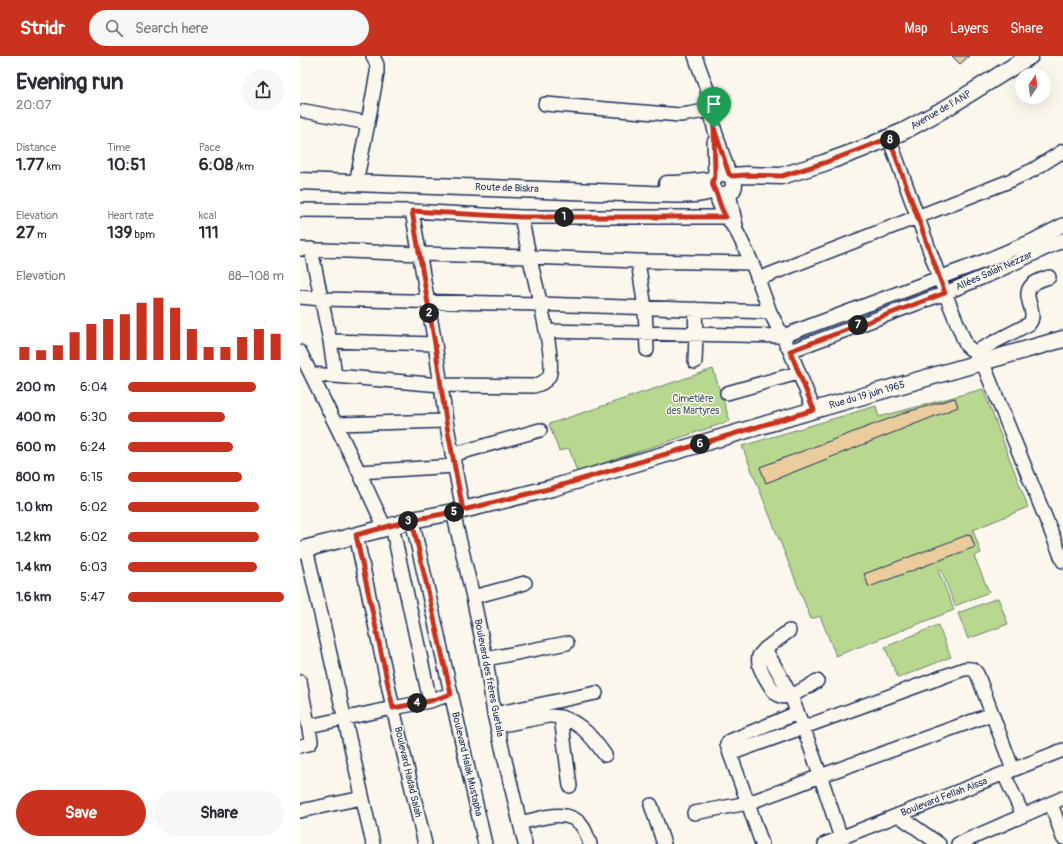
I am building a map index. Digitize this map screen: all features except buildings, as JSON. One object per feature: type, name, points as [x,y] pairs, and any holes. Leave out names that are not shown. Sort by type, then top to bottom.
[{"type":"main road","name":"Avenue de l'ANP","points":[[782,176],[824,163],[904,131],[948,107],[1030,56]]},
{"type":"main road","name":"Route de Biskra","points":[[300,171],[357,178]]},
{"type":"main road","name":"Route de Biskra","points":[[300,181],[357,178],[723,184],[749,186],[769,182],[782,176]]},
{"type":"main road","name":"Rue du 19 juin 1965","points":[[303,549],[412,520],[458,511],[559,486],[814,410],[919,381],[982,361],[1063,339]]},
{"type":"street","points":[[357,178],[377,73],[377,65],[373,56]]},
{"type":"street","points":[[696,56],[707,90],[723,184],[738,234],[752,263],[770,312],[790,351],[814,410]]},
{"type":"street","points":[[545,104],[680,117],[710,110]]},
{"type":"street","points":[[306,111],[368,123]]},
{"type":"street","points":[[889,138],[945,293],[969,349],[977,351],[1029,324],[1032,320],[1032,315],[1027,294],[1028,289],[1033,284],[1049,277]]},
{"type":"street","points":[[758,279],[1008,182],[1033,170],[1063,151]]},
{"type":"street","points":[[723,184],[720,205],[726,217],[738,234]]},
{"type":"street","points":[[300,210],[412,211],[521,217],[726,217]]},
{"type":"street","name":"Boulevard des frères Guetala","points":[[412,211],[435,344],[446,421],[454,461],[458,511],[473,597],[486,659],[496,720],[525,844]]},
{"type":"street","points":[[311,374],[441,385],[534,386],[543,383],[549,376],[551,368],[550,357],[546,331],[521,217]]},
{"type":"street","points":[[546,331],[782,336],[987,260],[1063,225]]},
{"type":"street","name":"Allées Salah Nezzar","points":[[790,351],[945,293],[993,273],[1063,240]]},
{"type":"street","points":[[335,375],[322,299],[306,249],[638,261],[752,263]]},
{"type":"street","points":[[638,261],[645,308],[647,350]]},
{"type":"street","points":[[300,297],[322,299],[540,304],[770,312]]},
{"type":"street","points":[[695,309],[696,362]]},
{"type":"street","points":[[330,341],[435,344]]},
{"type":"street","points":[[300,352],[388,527],[430,701]]},
{"type":"street","points":[[982,361],[1063,561]]},
{"type":"street","points":[[728,393],[798,373]]},
{"type":"street","points":[[336,424],[446,421]]},
{"type":"street","points":[[359,472],[454,461],[540,430]]},
{"type":"street","name":"Boulevard Halak Mustapha","points":[[412,520],[485,844]]},
{"type":"street","name":"Boulevard Hadad Salah","points":[[356,535],[424,844]]},
{"type":"street","points":[[303,549],[373,844]]},
{"type":"street","points":[[473,597],[525,583]]},
{"type":"street","points":[[788,631],[765,649],[790,696],[797,713],[841,838]]},
{"type":"street","points":[[486,659],[568,642]]},
{"type":"street","points":[[730,754],[970,668],[976,671],[992,714],[1008,772],[1023,815]]},
{"type":"street","points":[[790,696],[816,681]]},
{"type":"street","points":[[300,683],[311,742],[300,746]]},
{"type":"street","points":[[496,720],[596,693]]},
{"type":"street","points":[[309,726],[430,701],[451,694]]},
{"type":"street","points":[[762,844],[727,744],[730,740],[797,713]]},
{"type":"street","points":[[694,813],[748,803],[992,714]]},
{"type":"street","points":[[496,720],[548,716],[561,717],[585,730],[593,737],[605,754]]},
{"type":"street","points":[[561,717],[570,786]]},
{"type":"street","name":"Boulevard Fellah Aissa","points":[[825,844],[1063,750]]},
{"type":"street","points":[[300,811],[362,798]]},
{"type":"street","points":[[958,844],[1063,798]]},
{"type":"street","points":[[1051,803],[1063,838]]},
{"type":"street","points":[[651,805],[664,844]]},
{"type":"street","points":[[520,823],[553,815],[566,816],[574,819],[582,826],[590,844]]},
{"type":"street","points":[[898,815],[936,843]]},
{"type":"green space","name":"Cimetière des Martyres","points":[[713,369],[730,421],[577,472],[569,448],[559,451],[549,424]]},
{"type":"green space","points":[[983,389],[1028,507],[973,530],[981,553],[974,556],[989,592],[955,606],[941,569],[938,570],[954,610],[836,656],[820,616],[811,619],[742,446],[876,406],[879,417]]},
{"type":"green space","points":[[998,598],[1008,624],[968,639],[958,613]]},
{"type":"green space","points":[[938,625],[951,657],[898,678],[885,647]]},
{"type":"route","points":[[714,128],[715,176],[712,183],[714,190],[717,193],[718,202],[726,217],[521,217],[412,211],[435,344],[446,421],[463,510],[412,520],[356,535],[393,708],[430,701],[451,694],[412,520],[453,512],[463,510],[552,488],[814,410],[790,351],[945,293],[889,138],[824,163],[782,176],[732,176],[729,174],[714,128]]}]
